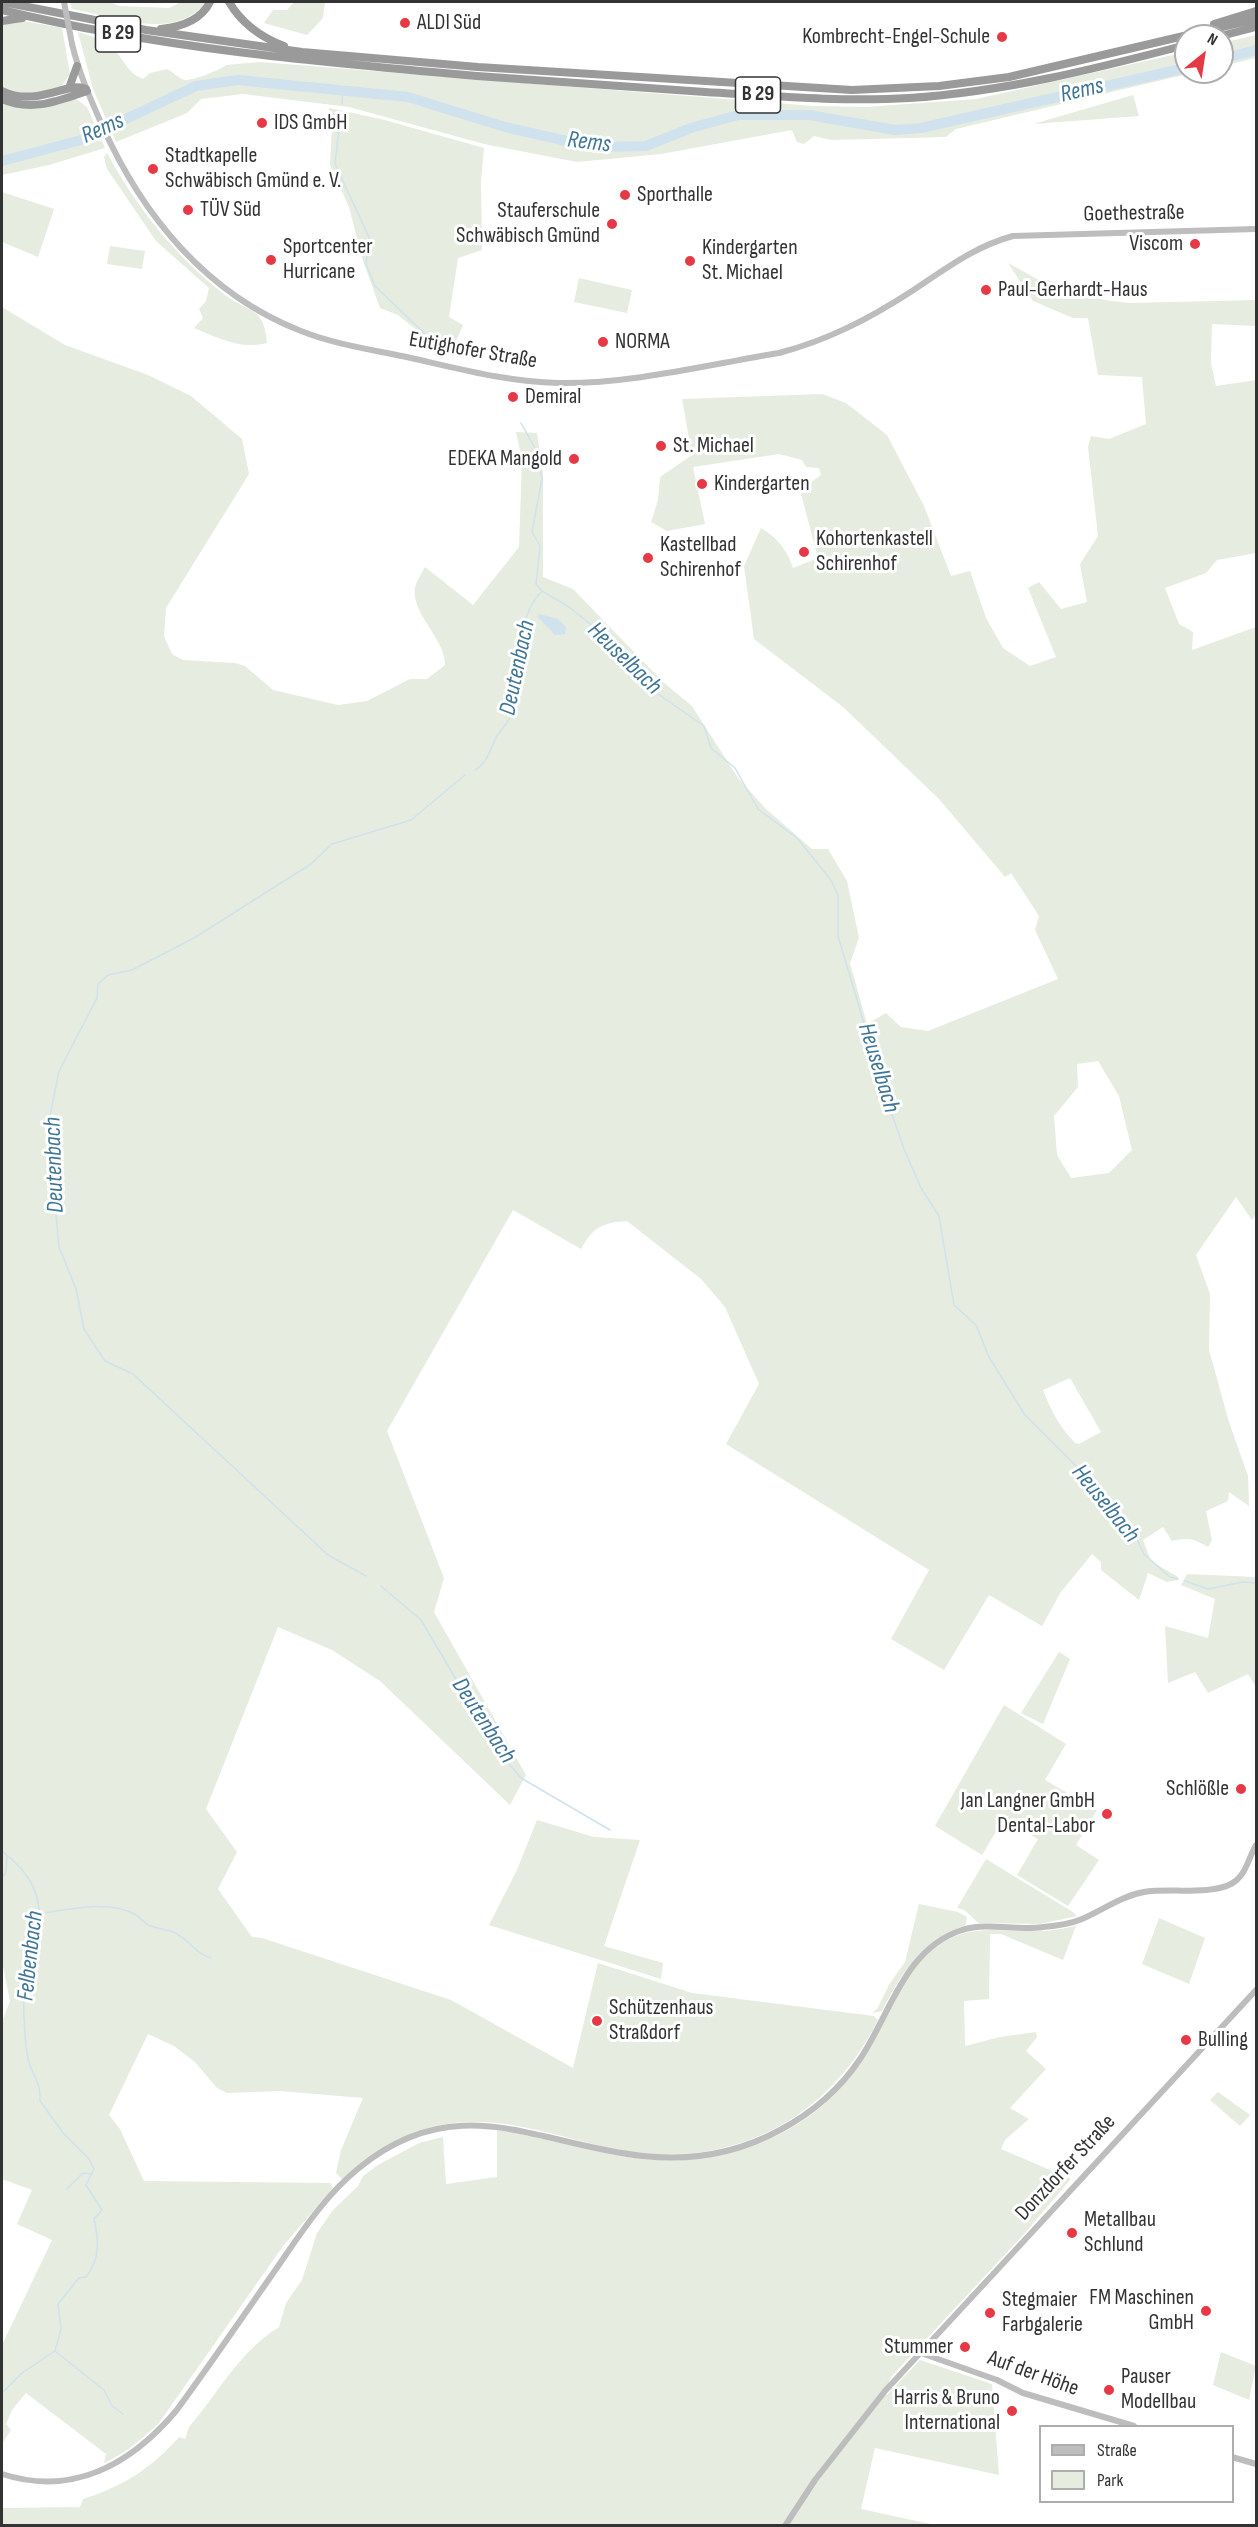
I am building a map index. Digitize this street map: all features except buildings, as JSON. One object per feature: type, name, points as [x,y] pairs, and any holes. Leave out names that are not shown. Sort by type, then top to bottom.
[{"type":"highway","name":"B 29","points":[[3,2],[146,30],[302,52],[788,88],[880,90],[939,86],[1009,77],[1174,38]]},
{"type":"highway","points":[[146,30],[174,27],[189,22],[203,12],[210,2]]},
{"type":"highway","points":[[229,2],[254,31],[302,52]]},
{"type":"highway","name":"B 29","points":[[2,10],[155,41],[284,59],[519,79],[817,99],[908,98],[984,91],[1117,64],[1174,48]]},
{"type":"highway","points":[[1217,24],[1257,10]]},
{"type":"highway","points":[[2,21],[33,18]]},
{"type":"highway","name":"B 29","points":[[1234,24],[1257,19]]},
{"type":"highway","points":[[1234,33],[1257,27]]},
{"type":"highway","points":[[69,88],[77,66]]},
{"type":"highway","points":[[2,91],[29,98],[46,96],[79,86],[88,93]]},
{"type":"highway","points":[[2,99],[26,106],[42,105],[88,93]]},
{"type":"main road","name":"Eutighofer Straße","points":[[64,2],[77,66],[88,93],[137,194],[163,230],[186,255],[228,291],[283,323],[315,336],[341,343],[486,375],[534,382],[590,382],[618,379],[779,353],[805,346],[854,326],[984,245],[1013,236]]},
{"type":"main road","name":"Goethestraße","points":[[1013,236],[1257,229]]},
{"type":"main road","points":[[2,2474],[30,2480],[74,2479],[113,2466],[139,2449],[177,2411],[320,2208],[357,2169],[390,2148],[424,2133],[448,2127],[486,2125],[519,2129],[641,2156],[697,2156],[738,2148],[779,2131],[831,2093],[866,2049],[909,1971],[931,1947],[952,1934],[972,1928],[992,1926],[1037,1928],[1078,1921],[1111,1903],[1140,1892],[1229,1885],[1245,1871],[1257,1845]]},
{"type":"main road","name":"Donzdorfer Straße","points":[[785,2526],[842,2444],[903,2372],[1257,1990]]},
{"type":"main road","name":"Auf der Höhe","points":[[921,2353],[998,2380],[1023,2393],[1127,2425]]},
{"type":"main road","points":[[1234,2457],[1257,2464]]},
{"type":"green space","points":[[70,2],[110,2],[119,6],[169,8],[181,2],[206,2],[193,14],[178,21],[143,24],[72,9]]},
{"type":"green space","points":[[294,2],[325,2],[323,18],[307,35],[264,23],[273,10],[287,10]]},
{"type":"green space","points":[[18,20],[62,28],[70,74],[60,89],[30,95],[2,88],[2,22]]},
{"type":"green space","points":[[78,32],[108,44],[131,71],[143,79],[150,73],[167,69],[182,79],[188,80],[206,75],[226,65],[260,62],[814,106],[866,107],[976,99],[1174,55],[1174,77],[956,129],[946,137],[831,140],[814,136],[804,144],[797,142],[792,130],[661,154],[577,162],[484,144],[349,107],[243,94],[201,99],[187,113],[116,142],[93,89]]},
{"type":"green space","points":[[1256,35],[1256,58],[1234,63],[1234,40]]},
{"type":"green space","points":[[1133,95],[1139,116],[1033,124]]},
{"type":"green space","points":[[75,98],[87,107],[105,148],[49,165],[2,175],[2,101],[9,104]]},
{"type":"green space","points":[[329,108],[381,119],[484,148],[481,181],[482,250],[458,258],[449,317],[463,325],[450,355],[432,350],[430,341],[398,315],[380,308],[362,258],[349,207],[330,165],[332,128]]},
{"type":"green space","points":[[107,153],[131,193],[158,230],[207,280],[259,317],[263,323],[267,343],[239,344],[194,328],[203,318],[199,309],[206,301],[209,288],[156,241],[107,169],[104,157]]},
{"type":"green space","points":[[2,192],[54,209],[38,257],[2,242]]},
{"type":"green space","points":[[110,246],[145,251],[142,269],[107,264]]},
{"type":"green space","points":[[1008,263],[1037,279],[1048,280],[1081,294],[1105,300],[1129,303],[1256,300],[1256,326],[1212,324],[1211,363],[1216,386],[1256,380],[1256,553],[1217,560],[1206,573],[1165,588],[1179,624],[1193,632],[1192,650],[1256,627],[1256,1214],[1252,1220],[1236,1197],[1196,1255],[1210,1294],[1209,1350],[1229,1422],[1248,1476],[1249,1506],[1229,1492],[1228,1501],[1206,1511],[1212,1540],[1208,1547],[1191,1540],[1172,1541],[1163,1527],[1143,1540],[1151,1561],[1178,1577],[1178,1580],[1167,1582],[1148,1573],[1139,1600],[1101,1570],[1101,1562],[1092,1554],[1061,1592],[1042,1626],[989,1595],[944,1670],[891,1639],[929,1570],[726,1444],[759,1384],[725,1307],[701,1279],[627,1221],[600,1227],[590,1235],[581,1249],[513,1210],[387,1431],[444,1578],[434,1612],[526,1775],[510,1805],[380,1681],[332,1650],[278,1627],[206,1809],[237,1852],[218,1889],[252,1937],[262,1938],[451,2000],[573,2068],[598,1963],[692,1993],[874,2016],[878,2020],[856,2057],[829,2088],[799,2114],[765,2133],[728,2147],[689,2153],[648,2154],[605,2147],[512,2125],[454,2123],[422,2130],[394,2143],[367,2159],[342,2179],[336,2173],[341,2150],[363,2098],[280,2091],[227,2093],[217,2088],[195,2062],[174,2046],[148,2034],[109,2115],[120,2129],[144,2181],[331,2183],[333,2188],[283,2246],[159,2423],[133,2445],[104,2463],[106,2454],[26,2393],[12,2410],[6,2424],[11,2430],[2,2444],[2,2345],[52,2240],[17,2224],[32,2190],[2,2179],[2,2016],[3,2019],[10,2001],[2,1961],[2,307],[65,345],[148,375],[191,396],[242,439],[249,474],[166,608],[164,636],[172,654],[183,660],[235,663],[245,666],[273,690],[338,705],[367,701],[410,679],[427,679],[445,665],[440,645],[417,604],[415,594],[417,582],[425,567],[473,605],[519,547],[522,459],[516,432],[537,433],[543,473],[543,577],[573,589],[663,682],[692,706],[738,778],[766,809],[812,849],[828,849],[847,881],[859,938],[850,963],[867,1024],[886,1013],[901,1027],[928,1031],[1058,979],[1035,930],[1039,916],[1011,873],[1005,877],[939,799],[843,707],[754,639],[744,566],[761,528],[781,545],[793,568],[818,558],[800,490],[821,475],[819,468],[806,467],[802,460],[779,454],[693,467],[705,524],[667,531],[651,522],[658,500],[660,477],[692,455],[682,399],[822,394],[846,403],[887,435],[924,506],[951,576],[970,571],[986,618],[1003,648],[1030,666],[1056,657],[1028,588],[1039,582],[1061,609],[1087,602],[1080,564],[1098,536],[1088,447],[1091,436],[1109,439],[1146,424],[1142,377],[1098,375],[1088,318],[1073,318],[1033,301]],"holes":[[[1098,1061],[1119,1096],[1132,1150],[1109,1173],[1071,1178],[1057,1155],[1054,1116],[1078,1087],[1077,1064]],[[1070,1378],[1101,1432],[1079,1444],[1075,1443],[1060,1425],[1043,1390]]]},
{"type":"green space","points":[[579,278],[632,290],[627,313],[574,302]]},
{"type":"green space","points":[[1187,1574],[1256,1577],[1256,1687],[1248,1674],[1208,1693],[1195,1672],[1168,1683],[1165,1626],[1208,1638],[1215,1599],[1181,1585]]},
{"type":"green space","points":[[1059,1652],[1070,1659],[1043,1724],[1021,1713]]},
{"type":"green space","points":[[1004,1705],[1066,1744],[1045,1780],[1097,1810],[1076,1845],[1099,1860],[1068,1906],[1017,1875],[1038,1839],[1003,1820],[982,1855],[935,1826]]},
{"type":"green space","points":[[537,1820],[594,1837],[640,1840],[604,1946],[663,1963],[661,1979],[489,1925],[517,1870]]},
{"type":"green space","points":[[986,1859],[1077,1916],[1040,1924],[979,1923],[957,1908]]},
{"type":"green space","points":[[919,1904],[958,1912],[967,1917],[966,1925],[938,1940],[915,1959],[882,2011],[872,2013],[877,2009],[890,1983],[905,1962]]},
{"type":"green space","points":[[1159,1918],[1205,1938],[1189,1984],[1142,1964]]},
{"type":"green space","points":[[1076,1926],[1063,1960],[1001,1934],[990,1934],[989,1999],[964,2001],[965,2046],[1000,2037],[1036,2032],[1037,2037],[1026,2051],[1046,2069],[1010,2108],[1029,2119],[1005,2140],[1001,2149],[1071,2179],[1024,2234],[891,2377],[885,2391],[887,2395],[920,2360],[992,2384],[999,2475],[875,2448],[861,2509],[935,2525],[2,2526],[2,2508],[80,2507],[83,2499],[111,2489],[136,2475],[158,2458],[179,2437],[185,2439],[189,2427],[230,2373],[252,2348],[279,2327],[286,2303],[302,2280],[317,2233],[333,2210],[358,2186],[363,2176],[378,2165],[419,2143],[443,2137],[446,2184],[497,2177],[497,2130],[605,2153],[652,2160],[683,2160],[743,2149],[772,2138],[799,2123],[823,2105],[845,2083],[905,1980],[914,1967],[937,1946],[951,1938],[973,1932],[1045,1931]]},
{"type":"green space","points":[[1218,2092],[1250,2115],[1240,2126],[1210,2100]]},
{"type":"green space","points":[[1221,2352],[1256,2366],[1249,2400],[1213,2385]]},
{"type":"water","points":[[539,614],[558,619],[566,627],[565,634],[555,635],[537,616]]},
{"type":"waterway","name":"Rems","points":[[1234,56],[1256,50]]},
{"type":"waterway","name":"Rems","points":[[2,161],[81,140],[196,86],[238,80],[408,97],[505,127],[593,147],[646,146],[691,128],[738,115],[809,115],[895,130],[921,128],[1174,71]]},
{"type":"waterway","name":"Deutenbach","points":[[342,104],[343,88]]},
{"type":"waterway","name":"Deutenbach","points":[[341,112],[335,164],[369,237],[366,264],[375,286],[425,334],[443,357]]},
{"type":"waterway","name":"Deutenbach","points":[[475,770],[485,761],[496,737],[510,717],[526,617],[542,591],[536,584],[540,546],[532,532],[542,479],[535,448],[521,423]]},
{"type":"waterway","name":"Heuselbach","points":[[542,591],[569,607],[600,632],[651,689],[704,726],[711,748],[735,768],[758,809],[797,838],[831,880],[838,896],[838,936],[887,1100],[904,1149],[921,1188],[939,1216],[954,1305],[976,1325],[989,1357],[1025,1415],[1079,1469],[1103,1502],[1135,1535],[1144,1554],[1170,1577],[1178,1579]]},
{"type":"waterway","name":"Deutenbach","points":[[366,1576],[328,1555],[133,1374],[105,1361],[84,1329],[76,1289],[59,1247],[48,1126],[59,1071],[97,998],[98,984],[108,975],[132,970],[194,938],[311,864],[332,844],[411,820],[465,775]]},
{"type":"waterway","name":"Heuselbach","points":[[1185,1581],[1208,1589],[1243,1582],[1256,1583]]},
{"type":"waterway","name":"Deutenbach","points":[[381,1586],[421,1620],[499,1752],[521,1778],[610,1830]]},
{"type":"waterway","name":"Felbenbach","points":[[2,1851],[25,1873],[33,1886],[38,1902],[39,1924],[24,1993],[26,2048],[29,2062],[38,2085],[40,2101],[64,2134],[89,2159],[94,2169],[86,2185],[102,2210],[94,2219],[97,2235],[94,2264],[86,2277],[79,2278],[58,2304],[61,2329],[55,2351],[22,2373],[2,2393]]},
{"type":"waterway","points":[[2,1878],[6,1872],[7,1857]]},
{"type":"waterway","points":[[38,1914],[88,1907],[125,1910],[149,1925],[179,1935],[199,1952],[211,1958]]},
{"type":"waterway","points":[[67,2189],[83,2173],[92,2174]]},
{"type":"waterway","points":[[55,2351],[104,2390],[112,2406],[123,2414]]},
{"type":"place","name":"ALDI Süd","points":[[405,23]]},
{"type":"place","name":"Kombrecht-Engel-Schule","points":[[1002,37]]},
{"type":"place","name":"IDS GmbH","points":[[262,123]]},
{"type":"place","name":"Stadtkapelle Schwäbisch Gmünd e. V.","points":[[153,169]]},
{"type":"place","name":"Sporthalle","points":[[625,195]]},
{"type":"place","name":"TÜV Süd","points":[[188,210]]},
{"type":"place","name":"Stauferschule Schwäbisch Gmünd","points":[[612,224]]},
{"type":"place","name":"Viscom","points":[[1195,244]]},
{"type":"place","name":"Sportcenter Hurricane","points":[[271,260]]},
{"type":"place","name":"Kindergarten St. Michael","points":[[690,261]]},
{"type":"place","name":"Paul-Gerhardt-Haus","points":[[986,290]]},
{"type":"place","name":"NORMA","points":[[603,342]]},
{"type":"place","name":"Demiral","points":[[513,397]]},
{"type":"place","name":"St. Michael","points":[[661,446]]},
{"type":"place","name":"EDEKA Mangold","points":[[574,459]]},
{"type":"place","name":"Kindergarten","points":[[702,484]]},
{"type":"place","name":"Kohortenkastell Schirenhof","points":[[804,552]]},
{"type":"place","name":"Kastellbad Schirenhof","points":[[648,558]]},
{"type":"place","name":"Schlößle","points":[[1241,1789]]},
{"type":"place","name":"Jan Langner GmbH Dental-Labor","points":[[1107,1814]]},
{"type":"place","name":"Schützenhaus Straßdorf","points":[[597,2021]]},
{"type":"place","name":"Bulling","points":[[1186,2040]]},
{"type":"place","name":"Metallbau Schlund","points":[[1072,2233]]},
{"type":"place","name":"FM Maschinen GmbH","points":[[1206,2311]]},
{"type":"place","name":"Stegmaier Farbgalerie","points":[[990,2313]]},
{"type":"place","name":"Stummer","points":[[965,2347]]},
{"type":"place","name":"Pauser Modellbau","points":[[1109,2390]]},
{"type":"place","name":"Harris & Bruno International","points":[[1012,2411]]}]
